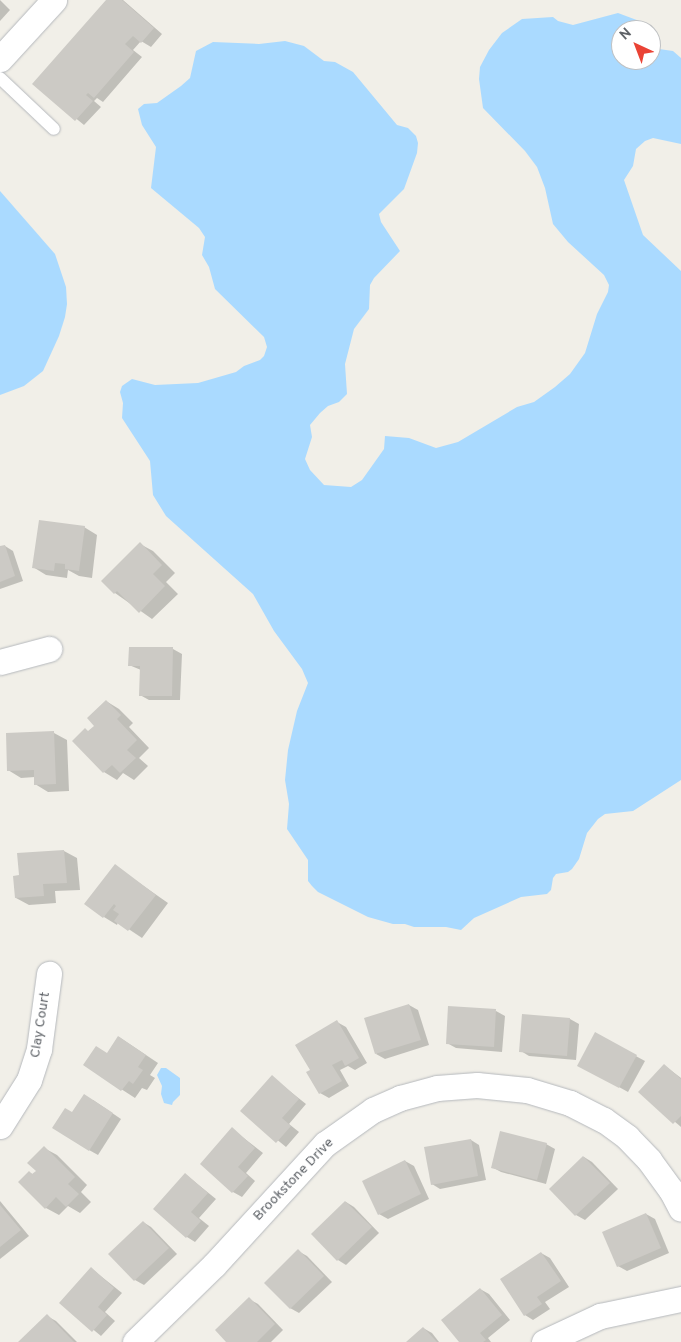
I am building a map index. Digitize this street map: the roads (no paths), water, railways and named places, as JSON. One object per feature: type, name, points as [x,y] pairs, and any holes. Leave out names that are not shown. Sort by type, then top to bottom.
[{"type":"street","points":[[0,59],[52,1]]},
{"type":"street","points":[[0,662],[49,649]]},
{"type":"street","name":"Clay Court","points":[[0,1126],[30,1080],[39,1049],[49,974]]},
{"type":"street","name":"Brookstone Drive","points":[[135,1342],[214,1265],[325,1144],[373,1110],[400,1098],[437,1088],[477,1084],[528,1090],[570,1102],[604,1120],[626,1137],[649,1160],[671,1190],[681,1209]]},
{"type":"street","points":[[544,1342],[600,1316],[681,1299]]},
{"type":"lane","points":[[0,78],[54,129]]},
{"type":"water","points":[[618,13],[637,20],[611,20],[611,70],[661,70],[661,49],[673,51],[681,58],[681,144],[653,138],[645,141],[636,149],[633,166],[624,180],[643,235],[681,271],[681,780],[633,811],[605,814],[598,819],[587,833],[579,859],[568,872],[556,874],[553,878],[551,890],[547,894],[521,897],[474,918],[461,930],[446,927],[414,927],[405,924],[393,924],[368,917],[318,892],[308,881],[308,860],[287,829],[289,804],[285,780],[288,750],[297,711],[308,683],[302,669],[274,631],[253,594],[166,516],[153,495],[150,461],[122,418],[123,403],[120,392],[122,386],[132,379],[155,385],[198,383],[236,372],[244,366],[260,360],[264,356],[267,347],[264,337],[215,289],[209,267],[202,255],[205,237],[199,228],[151,188],[156,147],[142,125],[138,109],[144,104],[157,103],[190,78],[196,51],[213,42],[259,44],[285,41],[304,46],[324,61],[335,62],[353,72],[397,125],[408,128],[416,136],[418,143],[417,153],[404,189],[379,214],[381,222],[400,251],[374,278],[370,285],[369,309],[354,329],[345,364],[347,394],[339,402],[328,406],[310,425],[312,437],[305,459],[310,470],[324,485],[351,487],[362,480],[384,449],[385,436],[409,438],[436,448],[458,442],[517,407],[534,402],[570,374],[585,353],[597,314],[608,292],[609,285],[604,275],[568,242],[553,224],[545,188],[537,167],[525,151],[483,108],[479,79],[480,67],[489,50],[502,33],[522,19],[553,17],[558,21],[573,25]]},
{"type":"water","points":[[0,191],[55,254],[66,287],[67,304],[59,336],[43,371],[24,386],[0,395]]},
{"type":"water","points":[[161,1068],[166,1068],[180,1078],[180,1095],[172,1105],[164,1103],[161,1094],[162,1086],[157,1075]]}]
